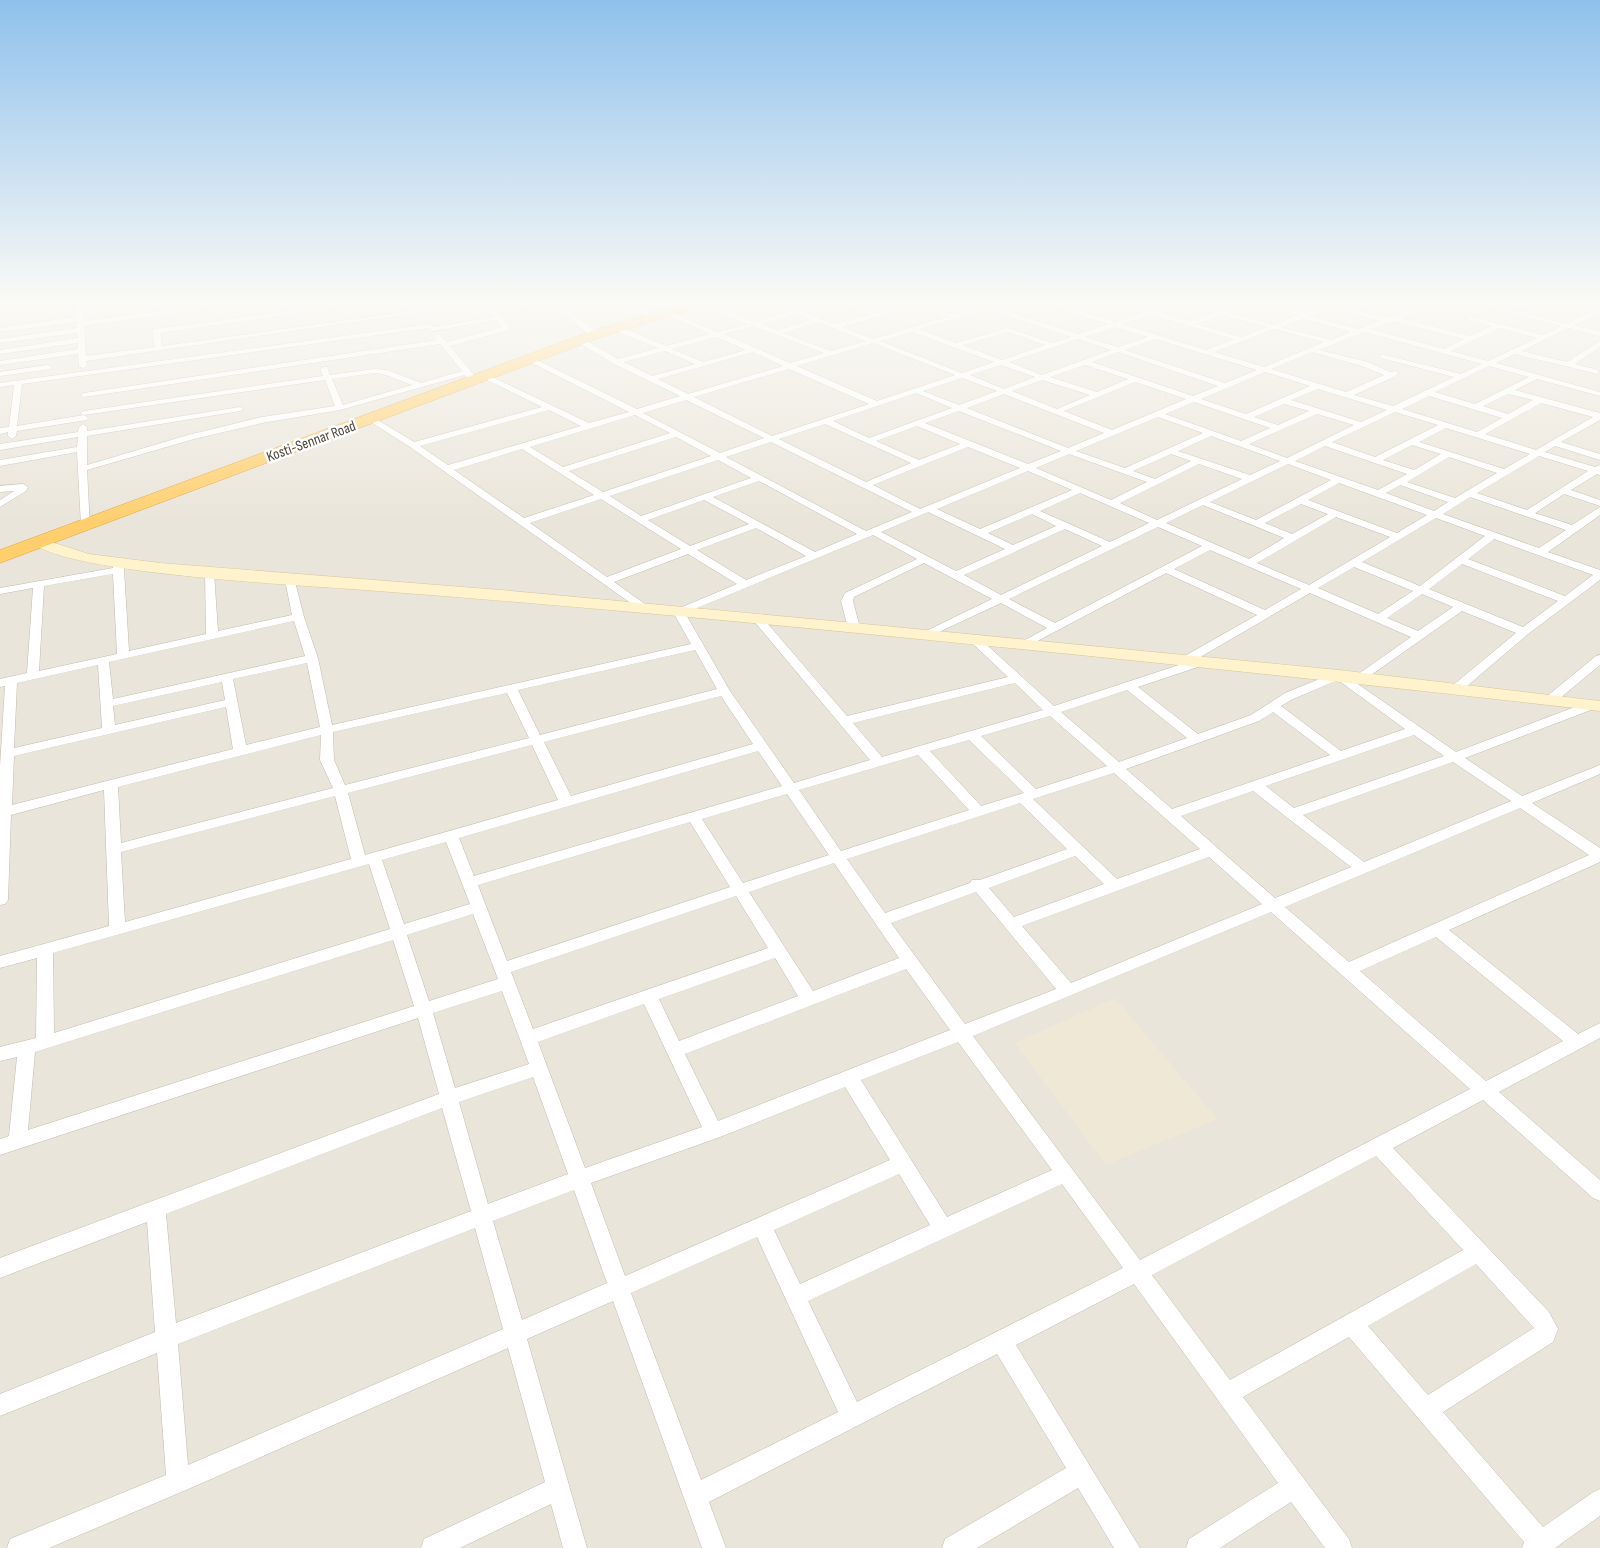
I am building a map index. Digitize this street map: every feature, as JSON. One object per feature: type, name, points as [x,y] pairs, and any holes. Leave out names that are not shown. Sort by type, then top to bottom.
[{"type":"highway","name":"Kosti-Sennar Road","points":[[0,557],[370,419],[473,377]]},
{"type":"street","points":[[0,392],[37,377]]},
{"type":"street","points":[[83,377],[84,416],[81,449],[86,525]]},
{"type":"street","points":[[84,394],[199,377]]},
{"type":"street","points":[[225,377],[240,410]]},
{"type":"street","points":[[0,431],[179,399],[326,377]]},
{"type":"street","points":[[328,377],[340,408]]},
{"type":"street","points":[[398,377],[420,385]]},
{"type":"street","points":[[82,469],[191,437],[262,420],[340,408],[420,385],[468,377]]},
{"type":"street","points":[[479,377],[588,426]]},
{"type":"street","points":[[567,377],[759,478],[1056,627]]},
{"type":"street","points":[[647,377],[866,485],[1013,549]]},
{"type":"street","points":[[651,379],[657,377]]},
{"type":"street","points":[[446,469],[751,377]]},
{"type":"street","points":[[814,377],[875,404]]},
{"type":"street","points":[[522,522],[952,377]]},
{"type":"street","points":[[965,377],[1113,433]]},
{"type":"street","points":[[1130,377],[1279,428]]},
{"type":"street","points":[[1202,377],[1227,386]]},
{"type":"street","points":[[679,612],[868,532],[1070,452],[1249,377]]},
{"type":"street","points":[[1293,377],[1599,470]]},
{"type":"street","points":[[1377,377],[1381,379]]},
{"type":"street","points":[[1349,394],[1385,377]]},
{"type":"street","points":[[926,635],[1462,377]]},
{"type":"street","points":[[1475,407],[1535,377]]},
{"type":"street","points":[[1536,377],[1600,394]]},
{"type":"street","points":[[868,441],[1044,378],[1098,394]]},
{"type":"street","points":[[1056,412],[1135,379]]},
{"type":"street","points":[[1568,385],[1577,381]]},
{"type":"street","points":[[0,385],[18,386]]},
{"type":"street","points":[[1247,417],[1319,385]]},
{"type":"street","points":[[18,386],[10,409],[13,429],[4,462],[81,449]]},
{"type":"street","points":[[914,390],[1070,452],[1155,482]]},
{"type":"street","points":[[1508,391],[1600,416]]},
{"type":"street","points":[[1429,393],[1509,417]]},
{"type":"street","points":[[179,399],[191,437]]},
{"type":"street","points":[[1479,434],[1540,400]]},
{"type":"street","points":[[1284,401],[1362,425]]},
{"type":"street","points":[[413,445],[546,408]]},
{"type":"street","points":[[0,447],[240,410],[262,420]]},
{"type":"street","points":[[1242,444],[1316,411]]},
{"type":"street","points":[[1158,414],[1600,574]]},
{"type":"street","points":[[468,883],[1052,711],[1193,661],[1434,513],[1600,416]]},
{"type":"street","points":[[370,419],[413,445],[645,609]]},
{"type":"street","points":[[825,421],[918,463]]},
{"type":"street","points":[[917,423],[1029,468],[1419,636]]},
{"type":"street","points":[[1375,460],[1447,424]]},
{"type":"street","points":[[1126,471],[1210,433]]},
{"type":"street","points":[[562,470],[677,434]]},
{"type":"street","points":[[1412,442],[1504,472]]},
{"type":"street","points":[[1325,443],[1414,473]]},
{"type":"street","points":[[1554,443],[1600,457]]},
{"type":"street","points":[[866,485],[967,444]]},
{"type":"street","points":[[523,446],[744,584]]},
{"type":"street","points":[[1171,451],[1251,479]]},
{"type":"street","points":[[1378,494],[1448,454]]},
{"type":"street","points":[[1111,504],[1198,461]]},
{"type":"street","points":[[1528,513],[1599,470]]},
{"type":"street","points":[[641,519],[759,478]]},
{"type":"street","points":[[1256,524],[1339,479]]},
{"type":"street","points":[[1399,482],[1454,501]]},
{"type":"street","points":[[0,489],[18,486],[24,488],[0,504]]},
{"type":"street","points":[[980,533],[1080,490]]},
{"type":"street","points":[[1564,491],[1600,503]]},
{"type":"street","points":[[1468,493],[1574,529]]},
{"type":"street","points":[[705,498],[813,555]]},
{"type":"street","points":[[1300,500],[1397,536]]},
{"type":"street","points":[[1203,502],[1292,538]]},
{"type":"street","points":[[1540,552],[1600,510]]},
{"type":"street","points":[[1032,511],[1112,546]]},
{"type":"street","points":[[1249,563],[1336,513]]},
{"type":"street","points":[[606,581],[756,525]]},
{"type":"street","points":[[955,575],[1064,526]]},
{"type":"street","points":[[1379,618],[1421,590],[1493,535]]},
{"type":"street","points":[[39,542],[65,553],[119,567],[501,595],[758,619],[1339,675],[1596,705]]},
{"type":"street","points":[[1022,645],[1210,546]]},
{"type":"street","points":[[854,628],[847,601],[849,595],[924,559]]},
{"type":"street","points":[[1461,560],[1566,600]]},
{"type":"street","points":[[1354,563],[1524,632]]},
{"type":"street","points":[[0,591],[39,585],[119,567]]},
{"type":"street","points":[[119,567],[123,655]]},
{"type":"street","points":[[1166,569],[1267,615]]},
{"type":"street","points":[[209,573],[212,636]]},
{"type":"street","points":[[1456,689],[1524,632],[1600,574]]},
{"type":"street","points":[[290,580],[298,618],[312,658],[327,730],[327,760],[398,932],[424,1010],[575,1548]]},
{"type":"street","points":[[33,675],[39,585]]},
{"type":"street","points":[[1361,678],[1461,606]]},
{"type":"street","points":[[679,612],[724,691],[880,921],[1340,1548]]},
{"type":"street","points":[[0,900],[6,748],[6,682],[298,618]]},
{"type":"street","points":[[758,619],[879,762]]},
{"type":"street","points":[[975,640],[1052,711],[1484,1089],[1596,1182]]},
{"type":"street","points":[[2,813],[327,730],[698,646]]},
{"type":"street","points":[[107,704],[312,658]]},
{"type":"street","points":[[1550,700],[1600,658]]},
{"type":"street","points":[[103,659],[109,730]]},
{"type":"street","points":[[0,1147],[424,1010],[503,976],[838,856],[1118,767],[1255,718],[1289,696],[1339,675]]},
{"type":"street","points":[[1339,675],[1414,730],[1600,855]]},
{"type":"street","points":[[227,678],[240,752]]},
{"type":"street","points":[[844,721],[1016,679]]},
{"type":"street","points":[[1128,685],[1197,739]]},
{"type":"street","points":[[511,688],[566,801]]},
{"type":"street","points":[[115,849],[724,691]]},
{"type":"street","points":[[6,748],[109,730],[231,702]]},
{"type":"street","points":[[1292,814],[1596,705]]},
{"type":"street","points":[[1273,706],[1338,755]]},
{"type":"street","points":[[1172,814],[1414,730]]},
{"type":"street","points":[[971,734],[1077,849],[1115,886]]},
{"type":"street","points":[[0,962],[760,746]]},
{"type":"street","points":[[921,750],[979,812]]},
{"type":"street","points":[[0,1405],[166,1338],[578,1179],[713,1131],[1068,991],[1597,773]]},
{"type":"street","points":[[111,785],[117,928]]},
{"type":"street","points":[[1255,785],[1363,869]]},
{"type":"street","points":[[693,816],[809,999]]},
{"type":"street","points":[[450,835],[539,1068],[695,1496],[711,1547]]},
{"type":"street","points":[[880,921],[1077,849]]},
{"type":"street","points":[[1011,924],[1213,850]]},
{"type":"street","points":[[1349,969],[1600,855]]},
{"type":"street","points":[[977,884],[1068,991]]},
{"type":"street","points":[[0,1054],[36,1045],[478,907]]},
{"type":"street","points":[[1437,929],[1576,1042]]},
{"type":"street","points":[[18,1141],[36,1045],[45,950]]},
{"type":"street","points":[[528,1038],[778,951]]},
{"type":"street","points":[[675,1050],[909,961]]},
{"type":"street","points":[[648,996],[713,1131]]},
{"type":"street","points":[[695,1496],[1137,1272],[1600,1030]]},
{"type":"street","points":[[0,1268],[449,1098],[539,1068]]},
{"type":"street","points":[[849,1077],[943,1228]]},
{"type":"street","points":[[1378,1146],[1547,1329],[1545,1334],[1426,1409]]},
{"type":"street","points":[[34,1545],[902,1164]]},
{"type":"street","points":[[794,1297],[1064,1174]]},
{"type":"street","points":[[156,1210],[178,1482]]},
{"type":"street","points":[[761,1224],[852,1417]]},
{"type":"street","points":[[1226,1394],[1478,1252]]},
{"type":"street","points":[[1352,1324],[1426,1409],[1537,1546],[1600,1501]]},
{"type":"street","points":[[1001,1340],[1128,1548]]},
{"type":"street","points":[[954,1548],[1082,1473]]},
{"type":"street","points":[[1198,1548],[1294,1486]]},
{"type":"street","points":[[433,1548],[559,1487]]},
{"type":"shaded area","points":[[0,377],[1600,377],[1600,1548],[0,1548]]},
{"type":"shaded area","points":[[1115,998],[1217,1119],[1106,1165],[1015,1043]]}]
